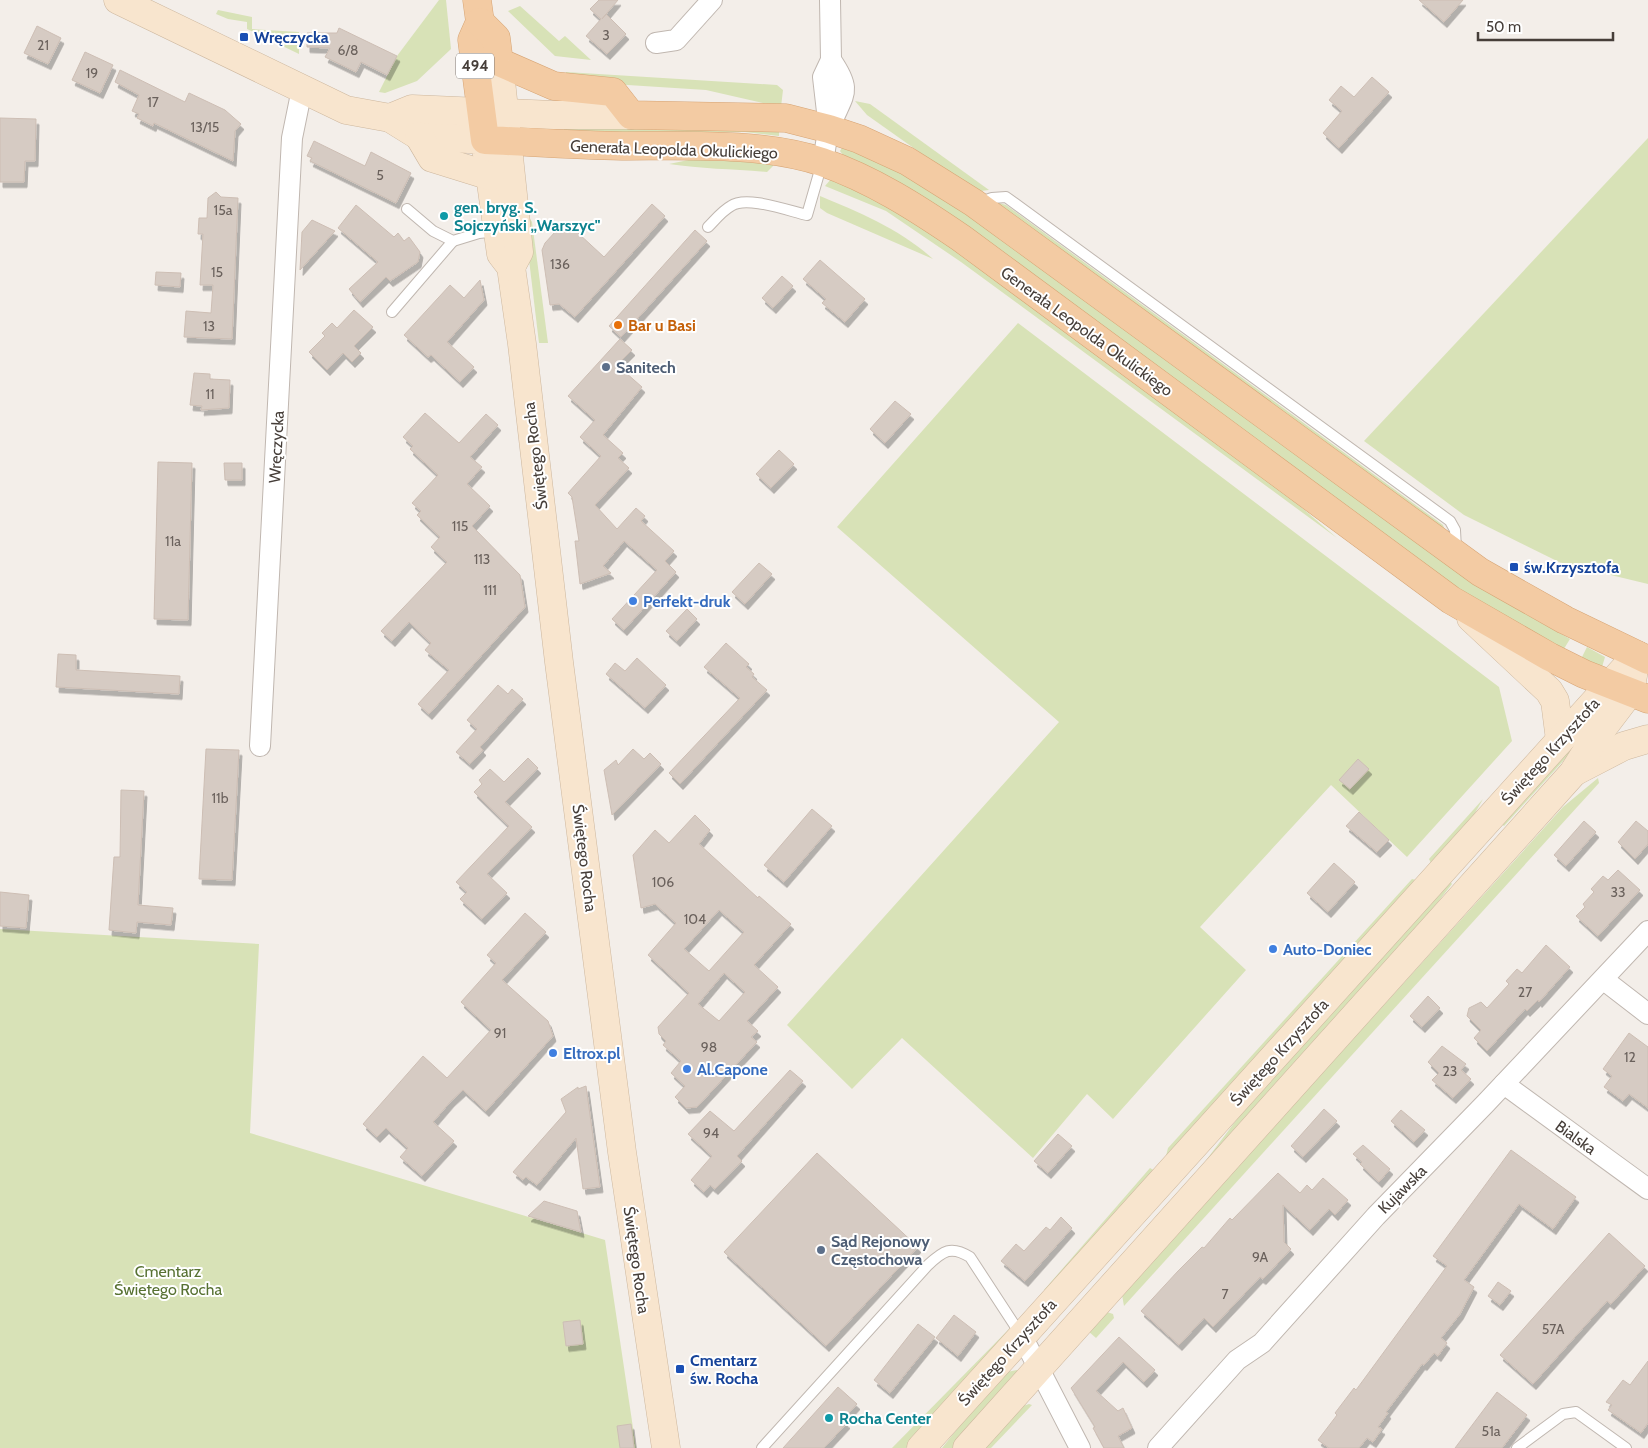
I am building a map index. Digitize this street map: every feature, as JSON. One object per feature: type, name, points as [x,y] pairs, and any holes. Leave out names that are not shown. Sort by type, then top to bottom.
[{"type":"main road","points":[[118,0],[346,110],[390,118],[418,136],[432,158],[490,176]]},
{"type":"main road","name":"Świętego Rocha","points":[[478,11],[496,38],[499,62],[494,112]]},
{"type":"main road","name":"Świętego Rocha","points":[[478,11],[472,40],[494,112],[497,140],[519,252],[511,267]]},
{"type":"main road","points":[[499,62],[554,86],[613,92],[631,115]]},
{"type":"main road","points":[[390,118],[412,109],[494,112]]},
{"type":"main road","name":"Generała Leopolda Okulickiego","points":[[494,112],[786,118],[859,139],[907,161],[974,203],[1480,572],[1565,620],[1642,658],[1629,692],[1595,738],[1573,773]]},
{"type":"main road","points":[[418,136],[497,140]]},
{"type":"main road","name":"Świętego Rocha","points":[[497,140],[490,176],[500,254],[511,267],[622,1152],[666,1448]]},
{"type":"main road","name":"Generała Leopolda Okulickiego","points":[[497,140],[564,145],[694,146],[782,152],[822,162],[893,194],[961,238],[1451,600],[1550,657],[1629,692]]},
{"type":"main road","points":[[1451,600],[1549,691],[1555,701],[1560,740]]},
{"type":"main road","name":"Świętego Krzysztofa","points":[[921,1448],[1560,740],[1629,692]]},
{"type":"main road","points":[[1573,773],[1624,746],[1648,739]]},
{"type":"main road","name":"Świętego Krzysztofa","points":[[967,1448],[1573,773]]},
{"type":"street","points":[[656,43],[676,40],[712,0]]},
{"type":"street","points":[[822,162],[829,129],[823,78],[831,60],[830,0]]},
{"type":"street","name":"Wręczycka","points":[[260,746],[292,138],[302,89]]},
{"type":"street","name":"Kujawska","points":[[1158,1448],[1237,1360],[1262,1343],[1376,1216],[1604,980],[1648,931]]},
{"type":"street","points":[[1604,980],[1648,1014]]},
{"type":"street","name":"Bialska","points":[[1504,1084],[1648,1189]]},
{"type":"street","points":[[1022,1336],[1080,1448]]},
{"type":"lane","points":[[708,227],[731,205],[739,202],[755,203],[807,215],[822,162]]},
{"type":"lane","points":[[407,209],[432,231],[453,241]]},
{"type":"lane","points":[[392,312],[453,241],[498,231]]},
{"type":"lane","points":[[762,1448],[928,1265],[949,1250],[960,1250],[970,1257],[1022,1336]]},
{"type":"lane","points":[[1517,1448],[1563,1414],[1576,1412],[1626,1448]]},
{"type":"green space","points":[[439,0],[446,0],[451,49],[417,81],[385,93],[379,92],[397,56]]},
{"type":"green space","points":[[520,6],[559,41],[565,36],[591,60],[555,56],[508,11]]},
{"type":"green space","points":[[218,10],[252,17],[252,29],[299,32],[299,54],[247,29],[247,22],[228,19],[216,14]]},
{"type":"green space","points":[[566,72],[777,85],[783,90],[781,107],[706,90],[565,81]]},
{"type":"green space","points":[[855,101],[870,104],[989,190],[981,191],[963,183],[867,115]]},
{"type":"green space","points":[[740,126],[779,128],[779,136],[745,132],[564,134],[564,128],[679,130]]},
{"type":"green space","points":[[1648,138],[1648,584],[1561,563],[1464,515],[1364,441]]},
{"type":"green space","points":[[843,146],[856,146],[950,200],[1429,548],[1533,618],[1570,639],[1562,652],[1515,625],[1443,578],[845,158],[840,151]]},
{"type":"green space","points":[[708,156],[774,163],[767,172],[669,164]]},
{"type":"green space","points":[[831,179],[838,180],[906,214],[1271,481],[1337,538],[961,262],[886,211],[825,186]]},
{"type":"green space","points":[[820,196],[864,215],[893,231],[933,259],[827,213],[820,208]]},
{"type":"green space","points":[[996,202],[1006,205],[1443,525],[1445,531]]},
{"type":"green space","points":[[529,217],[532,222],[548,343],[539,343],[524,218]]},
{"type":"green space","points":[[1018,323],[1499,687],[1512,741],[1407,857],[1331,785],[1200,927],[1246,970],[1113,1119],[1087,1094],[1033,1158],[902,1038],[852,1089],[787,1025],[1059,722],[837,527]]},
{"type":"green space","points":[[1587,647],[1605,657],[1602,667],[1580,661]]},
{"type":"green space","points":[[1595,726],[1504,826],[1500,823],[1562,753]]},
{"type":"green space","points":[[1598,778],[1599,783],[1124,1306],[1122,1295],[1134,1281],[1563,807]]},
{"type":"green space","points":[[1483,799],[1467,827],[1433,867],[1429,859]]},
{"type":"green space","points":[[1412,879],[1420,881],[1166,1156],[1168,1148]]},
{"type":"green space","points":[[1449,880],[1452,884],[1413,934],[1074,1317],[1070,1313],[1198,1171],[1259,1090]]},
{"type":"green space","name":"Cmentarz Świętego Rocha","points":[[0,929],[259,944],[250,1133],[605,1240],[636,1448],[0,1448]]},
{"type":"green space","points":[[1150,1168],[1155,1171],[1047,1292],[1044,1290]]},
{"type":"green space","points":[[1107,1312],[1113,1314],[1114,1318],[1096,1338],[1088,1331]]},
{"type":"green space","points":[[1010,1328],[1009,1335],[906,1448],[892,1448]]},
{"type":"green space","points":[[1017,1370],[1021,1375],[956,1448],[942,1448],[1002,1373]]},
{"type":"green space","points":[[1032,1405],[991,1448],[982,1448],[1020,1407]]},
{"type":"building","points":[[599,0],[618,0],[606,14],[626,34],[607,54],[586,36],[601,19],[590,9]]},
{"type":"building","points":[[1419,0],[1463,0],[1444,22]]},
{"type":"building","points":[[37,26],[61,38],[48,64],[24,53]]},
{"type":"building","points":[[339,28],[397,56],[387,75],[361,62],[356,72],[325,57],[330,48],[307,47],[307,33],[337,33]]},
{"type":"building","points":[[85,52],[113,65],[100,93],[72,80]]},
{"type":"building","points":[[120,70],[185,102],[189,93],[225,110],[241,124],[235,131],[233,161],[154,123],[153,126],[137,118],[139,114],[132,111],[139,95],[115,82]]},
{"type":"building","points":[[1372,77],[1389,92],[1339,148],[1323,133],[1342,111],[1329,100],[1341,86],[1354,97]]},
{"type":"building","points":[[0,118],[36,119],[35,161],[25,161],[24,182],[0,182]]},
{"type":"building","points":[[314,141],[365,166],[371,152],[411,173],[396,203],[310,161],[312,158],[307,156]]},
{"type":"building","points":[[216,192],[221,197],[238,198],[232,339],[184,337],[186,311],[211,313],[213,285],[200,285],[203,234],[198,234],[199,218],[207,218],[208,198]]},
{"type":"building","points":[[652,204],[665,216],[575,317],[559,304],[550,305],[542,250],[545,243],[565,221],[604,257]]},
{"type":"building","points":[[356,205],[394,237],[398,233],[404,241],[409,237],[420,252],[418,262],[390,281],[386,277],[360,302],[349,289],[378,262],[338,228]]},
{"type":"building","points":[[312,220],[335,231],[300,270],[302,232]]},
{"type":"building","points":[[695,230],[707,241],[621,337],[609,326]]},
{"type":"building","points":[[820,260],[865,299],[845,322],[822,303],[826,299],[803,279]]},
{"type":"building","points":[[156,272],[181,273],[180,287],[155,285]]},
{"type":"building","points":[[782,276],[793,286],[773,308],[762,298]]},
{"type":"building","points":[[480,280],[484,300],[447,342],[474,367],[460,382],[431,355],[428,357],[404,335],[450,285],[464,298]]},
{"type":"building","points":[[354,310],[373,327],[354,346],[361,353],[352,362],[343,353],[327,370],[309,352],[325,336],[322,333],[332,323],[337,328]]},
{"type":"building","points":[[620,339],[632,350],[617,365],[642,387],[603,435],[623,453],[618,458],[629,468],[595,505],[617,529],[636,508],[645,516],[641,521],[674,551],[665,561],[676,572],[624,630],[612,619],[657,570],[624,541],[603,566],[611,573],[580,584],[575,541],[579,541],[572,497],[568,493],[601,456],[580,437],[595,420],[568,396]]},
{"type":"building","points":[[194,373],[210,374],[210,379],[230,380],[229,408],[201,410],[202,406],[190,405]]},
{"type":"building","points":[[895,401],[911,414],[885,443],[870,429]]},
{"type":"building","points":[[425,413],[459,443],[486,414],[498,425],[470,457],[482,467],[467,484],[490,506],[472,526],[520,575],[525,607],[429,714],[418,704],[449,670],[425,650],[431,643],[409,622],[392,641],[381,631],[447,562],[431,547],[440,537],[417,515],[421,511],[412,503],[438,475],[410,449],[413,446],[403,437]]},
{"type":"building","points":[[779,450],[794,464],[771,488],[756,474]]},
{"type":"building","points":[[158,462],[192,463],[188,620],[154,619]]},
{"type":"building","points":[[224,463],[242,463],[242,480],[225,480]]},
{"type":"building","points":[[759,563],[772,574],[745,604],[732,592]]},
{"type":"building","points":[[687,609],[697,619],[677,641],[666,631]]},
{"type":"building","points":[[726,643],[749,664],[746,667],[754,674],[752,677],[767,690],[680,784],[669,773],[740,698],[704,667]]},
{"type":"building","points":[[58,654],[76,655],[76,670],[180,676],[179,694],[56,687]]},
{"type":"building","points":[[637,658],[666,685],[645,708],[606,674],[615,663],[625,671]]},
{"type":"building","points":[[498,685],[508,694],[512,689],[523,699],[480,747],[483,750],[470,764],[456,752],[477,729],[467,720]]},
{"type":"building","points":[[206,749],[239,750],[232,880],[199,879]]},
{"type":"building","points":[[633,749],[644,759],[650,753],[661,764],[612,815],[604,770],[616,760],[618,765]]},
{"type":"building","points":[[528,758],[538,768],[505,802],[532,827],[487,874],[507,893],[482,919],[460,899],[467,892],[456,882],[509,826],[474,792],[482,784],[479,780],[490,769],[504,782]]},
{"type":"building","points":[[1358,759],[1369,769],[1350,789],[1339,780]]},
{"type":"building","points":[[121,790],[144,791],[138,905],[173,908],[171,925],[137,922],[136,933],[109,930],[114,857],[120,857]]},
{"type":"building","points":[[812,809],[832,826],[784,882],[764,865]]},
{"type":"building","points":[[1359,812],[1389,840],[1377,852],[1346,826]]},
{"type":"building","points":[[695,815],[710,830],[699,844],[758,898],[759,896],[791,924],[754,965],[778,987],[747,1021],[758,1031],[751,1037],[757,1042],[697,1107],[686,1108],[675,1097],[685,1086],[671,1073],[681,1061],[663,1045],[666,1041],[659,1034],[658,1027],[689,993],[648,955],[676,923],[655,904],[641,908],[633,855],[655,830],[669,843]],"holes":[[[719,910],[744,932],[709,971],[684,949]],[[724,973],[745,992],[719,1021],[698,1004]]]},
{"type":"building","points":[[1584,821],[1596,832],[1566,866],[1554,855]]},
{"type":"building","points":[[1636,821],[1648,831],[1648,844],[1635,859],[1618,842]]},
{"type":"building","points":[[1334,863],[1355,882],[1328,912],[1307,893]]},
{"type":"building","points":[[1618,870],[1640,890],[1598,936],[1576,916],[1585,907],[1583,904],[1594,892],[1591,889],[1603,876],[1608,880]]},
{"type":"building","points":[[0,892],[29,895],[26,928],[0,926]]},
{"type":"building","points":[[525,913],[546,932],[502,980],[548,1021],[553,1036],[486,1111],[463,1090],[451,1101],[433,1122],[454,1141],[422,1176],[400,1157],[408,1148],[386,1128],[377,1137],[363,1124],[423,1056],[447,1078],[491,1030],[461,1002],[496,963],[487,955]]},
{"type":"building","points":[[1546,945],[1570,967],[1539,1002],[1538,1000],[1527,1011],[1525,1009],[1487,1051],[1474,1038],[1481,1030],[1467,1016],[1469,1008],[1481,1002],[1487,1008],[1509,984],[1506,981],[1517,969],[1522,973]]},
{"type":"building","points":[[1428,996],[1440,1008],[1422,1027],[1410,1016]]},
{"type":"building","points":[[1629,1033],[1648,1047],[1648,1108],[1629,1094],[1623,1101],[1604,1087],[1612,1076],[1603,1069]]},
{"type":"building","points":[[1442,1046],[1466,1064],[1461,1070],[1471,1079],[1453,1098],[1432,1080],[1439,1073],[1428,1062]]},
{"type":"building","points":[[790,1070],[803,1081],[737,1156],[742,1161],[715,1189],[710,1185],[704,1192],[691,1180],[712,1156],[688,1134],[710,1111],[734,1131]]},
{"type":"building","points":[[586,1086],[600,1187],[583,1189],[576,1138],[537,1185],[526,1177],[523,1180],[513,1172],[566,1112],[561,1099],[578,1087],[578,1089]]},
{"type":"building","points":[[1324,1109],[1337,1121],[1303,1157],[1291,1146]]},
{"type":"building","points":[[1401,1110],[1425,1130],[1414,1142],[1391,1121]]},
{"type":"building","points":[[1058,1134],[1072,1146],[1048,1173],[1034,1161]]},
{"type":"building","points":[[1363,1145],[1390,1169],[1379,1182],[1360,1164],[1362,1162],[1353,1154]]},
{"type":"building","points":[[1511,1150],[1576,1197],[1553,1229],[1519,1204],[1464,1280],[1474,1287],[1460,1314],[1441,1338],[1447,1343],[1438,1356],[1434,1353],[1424,1365],[1422,1364],[1386,1412],[1388,1413],[1378,1427],[1382,1429],[1373,1442],[1367,1438],[1359,1448],[1329,1448],[1318,1440],[1337,1415],[1335,1413],[1354,1388],[1356,1390],[1447,1266],[1433,1256]]},
{"type":"building","name":"Sąd Rejonowy Częstochowa","points":[[817,1153],[918,1247],[826,1346],[724,1252]]},
{"type":"building","points":[[1278,1173],[1300,1193],[1307,1185],[1312,1190],[1323,1178],[1348,1200],[1335,1215],[1329,1209],[1310,1230],[1283,1205],[1284,1242],[1291,1249],[1263,1279],[1260,1277],[1213,1327],[1204,1318],[1179,1345],[1141,1311],[1202,1247],[1204,1248],[1230,1218],[1232,1220]]},
{"type":"building","points":[[544,1201],[577,1211],[581,1232],[528,1216]]},
{"type":"building","points":[[1061,1217],[1072,1228],[1025,1281],[1001,1261],[1016,1244],[1024,1251],[1046,1227],[1050,1230]]},
{"type":"building","points":[[1609,1233],[1645,1266],[1611,1304],[1607,1301],[1533,1384],[1500,1355]]},
{"type":"building","points":[[1498,1282],[1511,1291],[1500,1305],[1488,1296]]},
{"type":"building","points":[[954,1315],[976,1332],[958,1356],[936,1338]]},
{"type":"building","points":[[580,1320],[583,1344],[566,1346],[563,1322]]},
{"type":"building","points":[[918,1324],[935,1337],[890,1393],[874,1380]]},
{"type":"building","points":[[1119,1337],[1155,1370],[1144,1382],[1123,1362],[1096,1391],[1118,1411],[1123,1408],[1132,1428],[1118,1436],[1124,1448],[1104,1448],[1093,1428],[1095,1427],[1071,1388]]},
{"type":"building","points":[[1648,1361],[1648,1423],[1641,1433],[1608,1410],[1612,1405],[1606,1402],[1623,1380],[1630,1385]]},
{"type":"building","name":"Rocha Center","points":[[838,1387],[857,1404],[844,1421],[847,1423],[824,1448],[783,1448]]},
{"type":"building","points":[[1497,1392],[1527,1415],[1502,1448],[1455,1448]]},
{"type":"building","points":[[631,1424],[634,1448],[620,1448],[617,1426]]},
{"type":"place","name":"Wręczycka","points":[[244,37]]},
{"type":"place","name":"gen. bryg. S. Sojczyński „Warszyc\"","points":[[444,216]]},
{"type":"place","name":"Bar u Basi","points":[[618,325]]},
{"type":"place","name":"Sanitech","points":[[606,367]]},
{"type":"place","name":"św.Krzysztofa","points":[[1514,567]]},
{"type":"place","name":"Perfekt-druk","points":[[633,601]]},
{"type":"place","name":"Auto-Doniec","points":[[1273,949]]},
{"type":"place","name":"Eltrox.pl","points":[[553,1053]]},
{"type":"place","name":"Al.Capone","points":[[687,1069]]},
{"type":"place","name":"Sąd Rejonowy Częstochowa","points":[[821,1250]]},
{"type":"place","name":"Cmentarz św. Rocha","points":[[680,1369]]},
{"type":"place","name":"Rocha Center","points":[[829,1418]]}]
